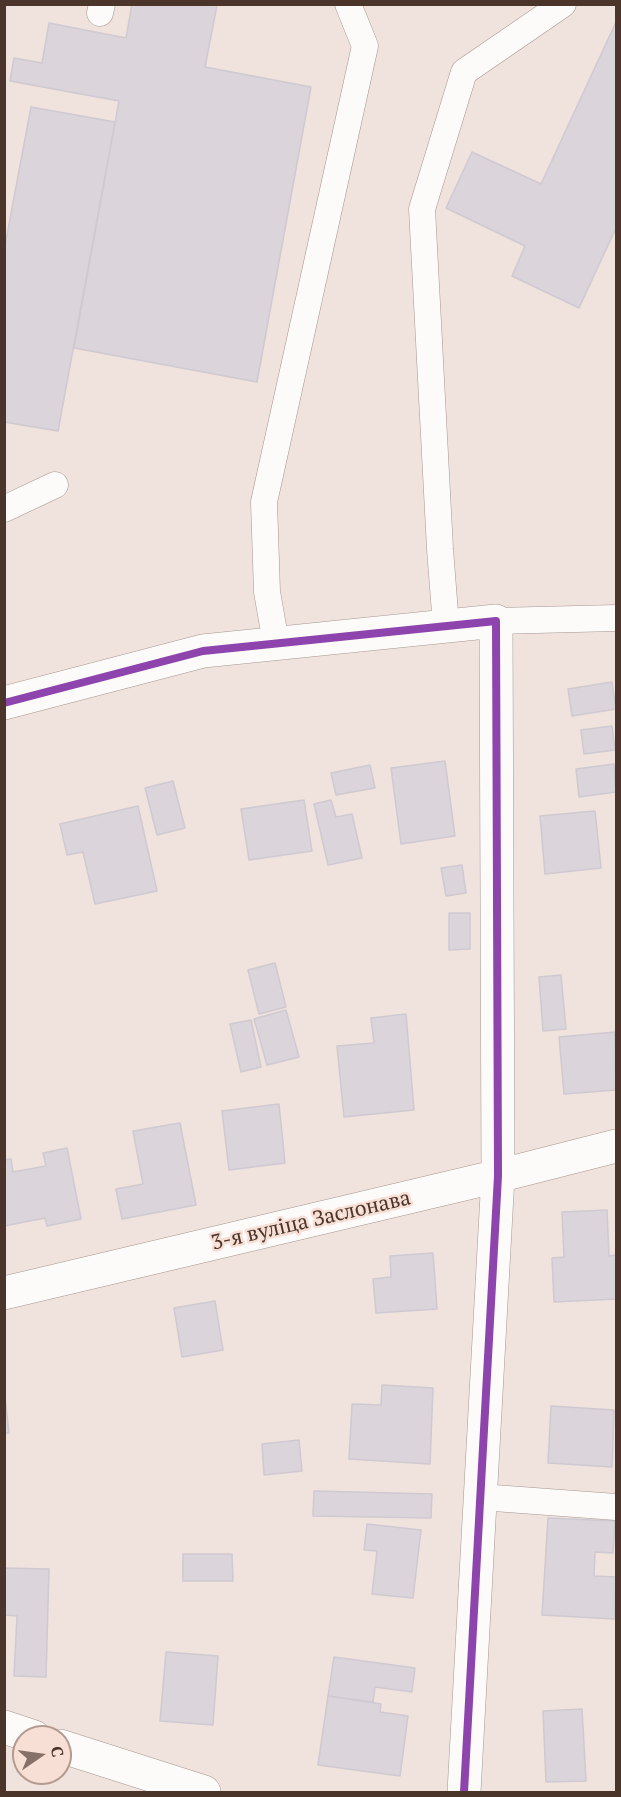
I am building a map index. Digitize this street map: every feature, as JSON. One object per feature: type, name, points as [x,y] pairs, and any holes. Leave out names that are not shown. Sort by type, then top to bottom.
[{"type":"street","points":[[4,703],[203,651],[496,621],[498,1176],[464,1792]]},
{"type":"street","name":"3-я вуліца Заслонава","points":[[4,1293],[616,1146]]},
{"type":"street","points":[[72,1750],[204,1792]]},
{"type":"lane","points":[[276,644],[267,592],[264,502],[364,46],[348,4]]},
{"type":"lane","points":[[446,626],[422,209],[464,72],[563,4]]},
{"type":"lane","points":[[4,509],[55,485]]},
{"type":"lane","points":[[496,621],[616,618]]},
{"type":"lane","points":[[480,1497],[616,1507]]},
{"type":"building","points":[[132,4],[217,5],[205,67],[311,87],[257,382],[74,348],[119,101],[10,81],[14,58],[42,63],[49,23],[126,38]]},
{"type":"building","points":[[616,22],[616,228],[579,308],[512,276],[525,246],[446,208],[472,152],[541,184]]},
{"type":"building","points":[[31,107],[115,122],[58,431],[4,422],[4,251]]},
{"type":"building","points":[[612,682],[616,709],[572,716],[568,689]]},
{"type":"building","points":[[612,726],[615,750],[584,754],[581,730]]},
{"type":"building","points":[[445,761],[455,836],[401,844],[391,768]]},
{"type":"building","points":[[614,764],[616,792],[579,797],[576,769]]},
{"type":"building","points":[[370,765],[375,788],[336,795],[331,773]]},
{"type":"building","points":[[173,781],[185,828],[157,835],[145,788]]},
{"type":"building","points":[[304,800],[312,851],[249,860],[241,809]]},
{"type":"building","points":[[331,800],[336,817],[352,814],[362,858],[328,865],[314,804]]},
{"type":"building","points":[[138,806],[157,891],[95,904],[83,852],[67,855],[60,824]]},
{"type":"building","points":[[595,811],[601,868],[545,874],[540,816]]},
{"type":"building","points":[[462,865],[466,893],[446,896],[441,868]]},
{"type":"building","points":[[449,913],[470,913],[470,949],[449,950]]},
{"type":"building","points":[[275,963],[286,1007],[259,1014],[248,970]]},
{"type":"building","points":[[561,975],[566,1029],[543,1031],[539,977]]},
{"type":"building","points":[[286,1010],[299,1057],[267,1065],[254,1019]]},
{"type":"building","points":[[406,1014],[414,1110],[344,1117],[337,1046],[374,1043],[371,1018]]},
{"type":"building","points":[[251,1020],[261,1067],[241,1072],[230,1024]]},
{"type":"building","points":[[615,1032],[616,1090],[564,1094],[559,1037]]},
{"type":"building","points":[[279,1104],[285,1163],[229,1170],[222,1111]]},
{"type":"building","points":[[180,1123],[196,1205],[122,1219],[116,1189],[143,1184],[133,1131]]},
{"type":"building","points":[[67,1148],[81,1219],[47,1226],[45,1218],[4,1226],[4,1160],[11,1159],[13,1172],[46,1166],[43,1153]]},
{"type":"building","points":[[607,1210],[609,1256],[616,1255],[616,1299],[554,1302],[552,1258],[564,1257],[562,1212]]},
{"type":"building","points":[[433,1253],[437,1309],[376,1313],[373,1279],[391,1277],[390,1256]]},
{"type":"building","points":[[215,1301],[223,1350],[182,1357],[174,1308]]},
{"type":"building","points":[[382,1385],[433,1388],[430,1464],[349,1459],[352,1404],[381,1405]]},
{"type":"building","points":[[4,1388],[9,1433],[4,1433]]},
{"type":"building","points":[[551,1406],[614,1410],[612,1467],[548,1463]]},
{"type":"building","points":[[299,1440],[302,1471],[264,1475],[262,1444]]},
{"type":"building","points":[[314,1491],[432,1494],[431,1518],[313,1516]]},
{"type":"building","points":[[548,1518],[615,1521],[613,1553],[595,1552],[594,1576],[616,1577],[615,1619],[542,1615]]},
{"type":"building","points":[[367,1524],[421,1530],[413,1598],[372,1594],[377,1551],[364,1550]]},
{"type":"building","points":[[183,1554],[232,1554],[233,1581],[183,1581]]},
{"type":"building","points":[[4,1568],[49,1569],[46,1677],[14,1676],[17,1616],[4,1615]]},
{"type":"building","points":[[166,1652],[218,1656],[213,1725],[160,1721]]},
{"type":"building","points":[[334,1657],[415,1668],[412,1692],[375,1687],[373,1702],[328,1696]]},
{"type":"building","points":[[328,1696],[381,1704],[380,1712],[408,1716],[400,1776],[318,1765]]},
{"type":"building","points":[[582,1709],[586,1781],[546,1782],[543,1711]]},
{"type":"transit line","points":[[4,703],[203,651],[496,621],[498,1176],[464,1792]]}]
